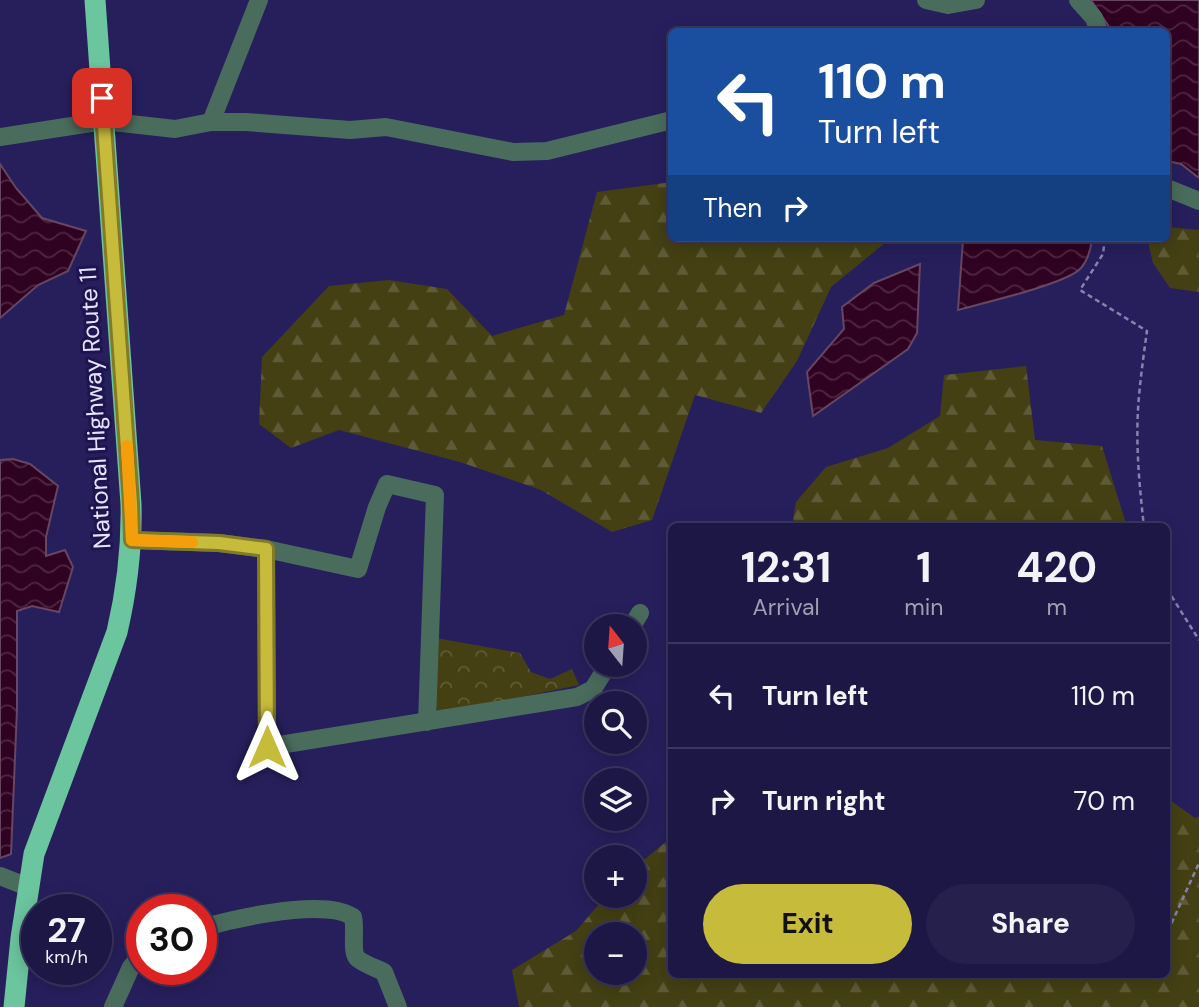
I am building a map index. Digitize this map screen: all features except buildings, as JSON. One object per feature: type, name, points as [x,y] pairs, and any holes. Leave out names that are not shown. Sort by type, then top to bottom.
[{"type":"highway","name":"National Highway Route 11","points":[[15,1007],[34,854],[117,632],[132,540],[95,0]]},
{"type":"street","points":[[211,122],[259,0]]},
{"type":"street","points":[[926,0],[948,5],[976,0]]},
{"type":"street","points":[[1078,0],[1094,18],[1098,28]]},
{"type":"street","points":[[0,137],[104,121],[175,129],[211,122],[246,122],[350,130],[386,127],[513,152],[547,151],[668,121]]},
{"type":"street","points":[[1170,189],[1199,201]]},
{"type":"street","points":[[132,540],[219,543],[266,549],[358,569],[387,484],[435,495],[427,722]]},
{"type":"street","points":[[266,549],[267,747],[577,697],[593,689],[600,677]]},
{"type":"street","points":[[0,876],[28,887]]},
{"type":"street","points":[[217,923],[291,911],[341,911],[353,917],[354,952],[358,959],[384,972],[398,1007]]},
{"type":"street","points":[[113,1007],[126,978]]},
{"type":"path","points":[[1104,242],[1103,254],[1080,290],[1147,331],[1137,439],[1144,523]]},
{"type":"path","points":[[1170,596],[1199,640]]},
{"type":"path","points":[[1170,927],[1199,863]]},
{"type":"green space","points":[[668,183],[668,242],[886,242],[831,287],[797,361],[761,413],[695,395],[652,520],[612,532],[541,490],[460,462],[339,430],[291,448],[259,424],[262,357],[329,286],[389,280],[447,289],[492,336],[564,315],[597,192]]},
{"type":"green space","points":[[1170,227],[1199,230],[1199,292],[1170,288],[1153,263],[1148,242],[1170,242]]},
{"type":"green space","points":[[1026,366],[1035,440],[1102,446],[1126,523],[793,523],[796,502],[826,467],[888,448],[940,416],[944,375]]},
{"type":"green space","points":[[436,638],[520,653],[531,672],[550,679],[572,669],[579,685],[440,714],[435,706]]},
{"type":"green space","points":[[1170,800],[1195,818],[1199,817],[1199,1007],[519,1007],[512,970],[576,931],[596,908],[647,908],[647,857],[668,840],[668,978],[1170,978]]},
{"type":"water","points":[[1091,0],[1199,0],[1199,178],[1181,164],[1170,162],[1170,28],[1110,28]]},
{"type":"water","points":[[0,164],[16,188],[42,218],[86,231],[68,271],[38,285],[0,318]]},
{"type":"water","points":[[963,242],[1091,242],[1086,261],[1073,274],[1004,298],[958,310]]},
{"type":"water","points":[[920,264],[917,333],[908,349],[813,416],[807,372],[844,329],[842,307],[874,283]]},
{"type":"water","points":[[13,459],[30,464],[58,486],[46,537],[46,556],[65,550],[73,567],[59,612],[32,606],[17,611],[17,709],[11,854],[0,858],[0,460]]},
{"type":"slow traffic","points":[[127,446],[132,540],[192,542]]},
{"type":"route","points":[[102,98],[132,540],[219,543],[266,549],[267,747]]}]
